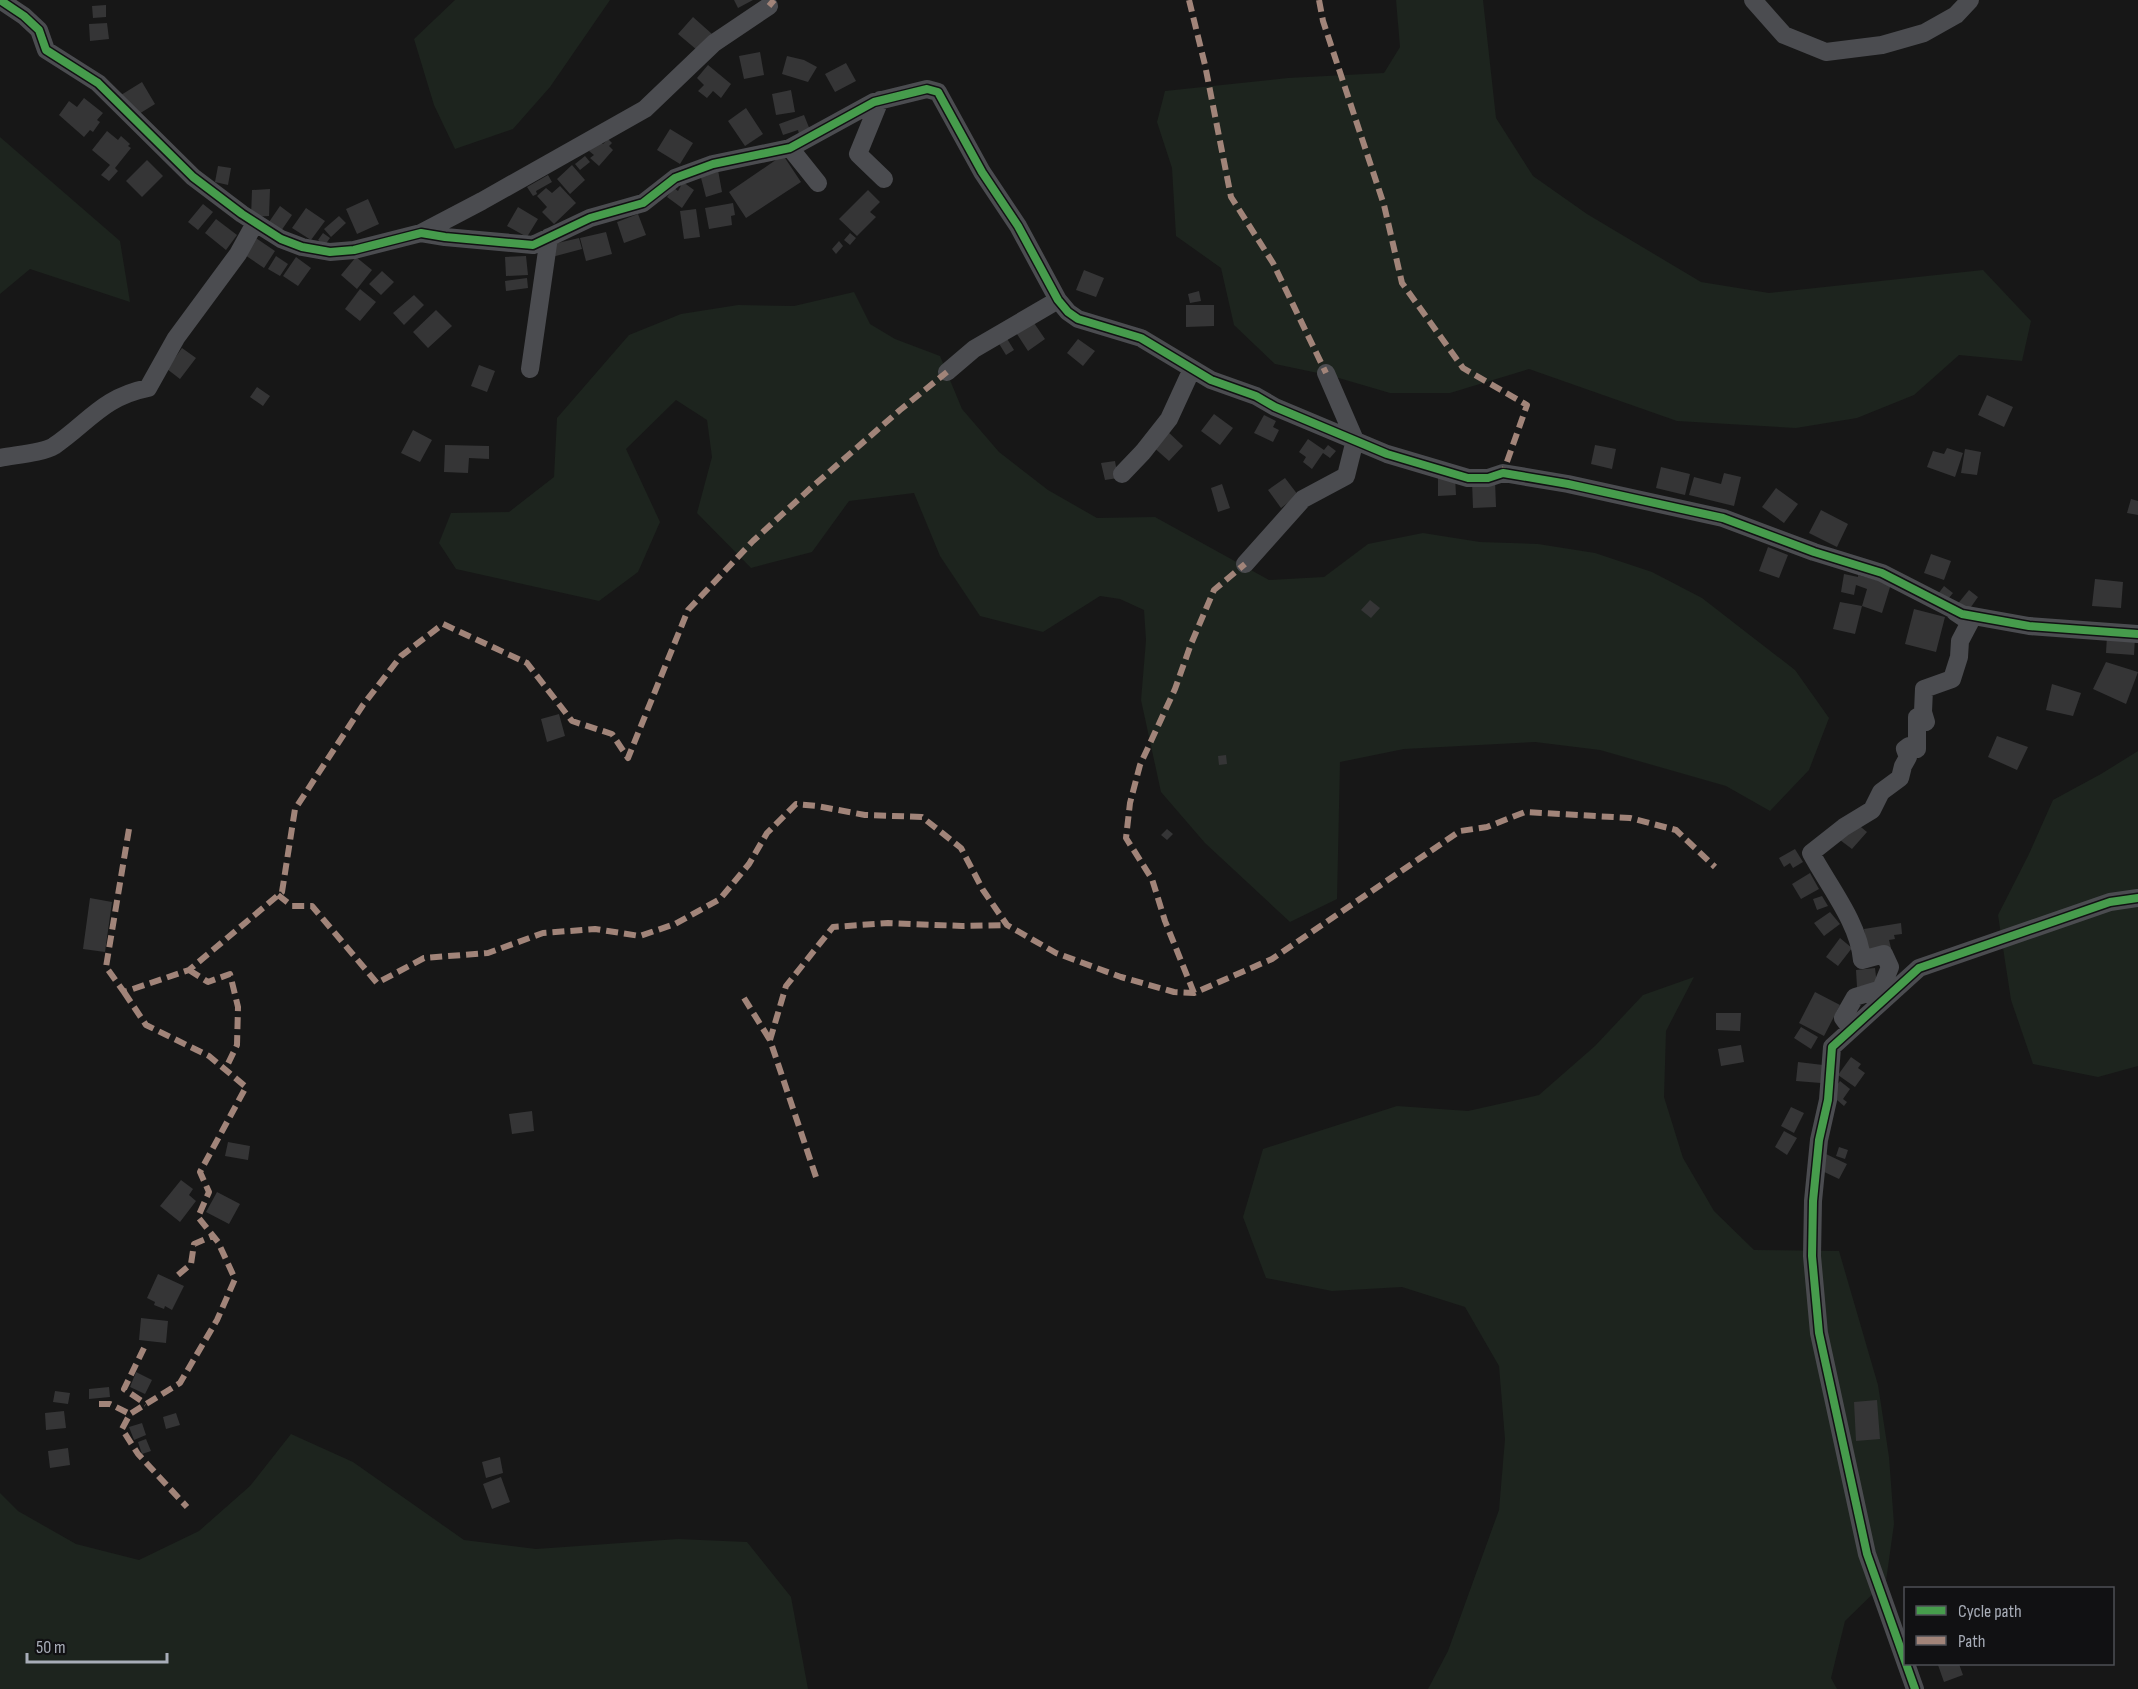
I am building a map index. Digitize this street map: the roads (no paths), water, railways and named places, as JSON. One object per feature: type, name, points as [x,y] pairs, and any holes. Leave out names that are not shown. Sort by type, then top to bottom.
[{"type":"street","points":[[0,0],[24,16],[39,30],[46,50],[98,83],[193,177],[255,223],[281,239],[302,247],[330,252],[364,247],[421,233],[482,201],[645,109],[714,43],[769,6]]},
{"type":"street","points":[[1753,0],[1784,35],[1826,52],[1882,45],[1924,33],[1956,15],[1970,0]]},
{"type":"street","points":[[421,233],[533,244],[590,218],[643,203],[675,178],[713,165],[790,148],[874,102],[927,88],[938,92],[982,172],[1018,226],[1058,300],[1078,319],[1141,338],[1211,380],[1256,396],[1275,407],[1387,453],[1468,478],[1488,478],[1503,473],[1568,484],[1723,518],[1814,552],[1882,573],[1962,614],[2029,626],[2138,634]]},
{"type":"street","points":[[880,100],[858,154],[884,179]]},
{"type":"street","points":[[790,148],[818,183]]},
{"type":"street","points":[[0,458],[52,447],[100,407],[128,392],[148,388],[176,338],[238,254],[255,223]]},
{"type":"street","points":[[530,369],[549,237]]},
{"type":"street","points":[[946,372],[974,349],[1058,300]]},
{"type":"street","points":[[1122,474],[1143,452],[1169,418],[1192,369]]},
{"type":"street","points":[[1245,564],[1303,499],[1346,476],[1355,440],[1326,374]]},
{"type":"street","points":[[1851,1029],[1843,1018],[1856,997],[1881,989],[1890,967],[1884,954],[1862,960],[1861,947],[1811,853],[1844,827],[1872,810],[1881,792],[1900,778],[1908,757],[1905,749],[1909,746],[1917,749],[1917,717],[1926,722],[1923,712],[1924,689],[1952,679],[1959,657],[1960,641],[1970,622],[1951,609]]},
{"type":"street","points":[[1904,1658],[1867,1554],[1819,1334],[1812,1256],[1813,1200],[1819,1140],[1828,1100],[1832,1047],[1918,968],[2110,902],[2138,898]]},
{"type":"street","points":[[1906,1665],[1915,1689]]}]
